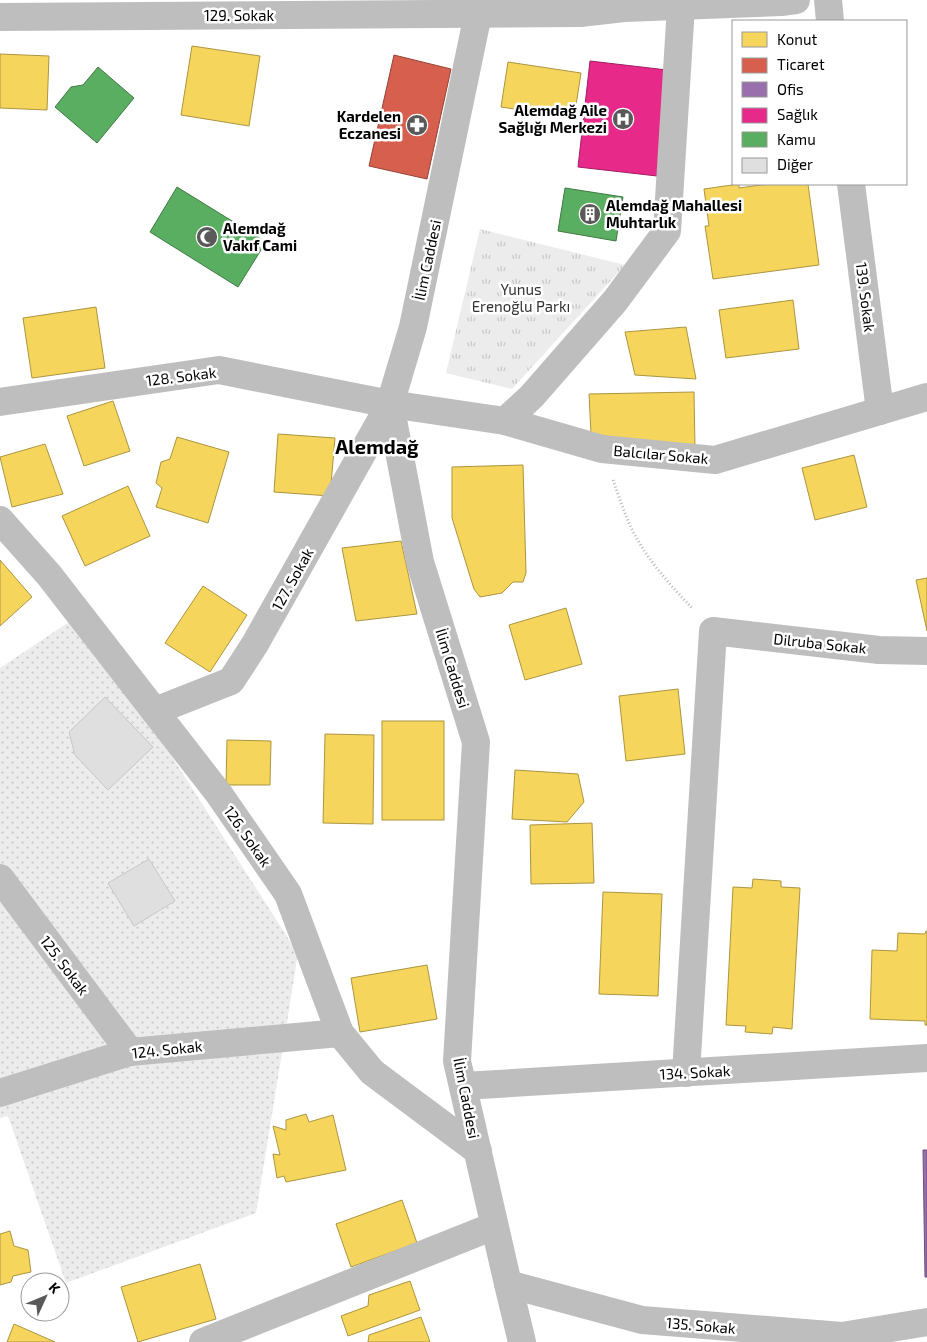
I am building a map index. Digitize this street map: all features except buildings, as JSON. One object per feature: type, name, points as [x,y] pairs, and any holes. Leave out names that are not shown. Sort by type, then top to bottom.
[{"type":"street","name":"129. Sokak","points":[[0,17],[479,7],[583,6],[624,8],[796,0]]},
{"type":"street","points":[[828,0],[830,20]]},
{"type":"street","points":[[505,421],[532,396],[615,301],[668,231],[681,6]]},
{"type":"street","name":"İlim Caddesi","points":[[479,7],[413,328],[390,404],[420,562],[476,742],[457,1061],[522,1342]]},
{"type":"street","name":"139. Sokak","points":[[851,185],[880,411]]},
{"type":"street","name":"128. Sokak","points":[[0,402],[219,370],[390,404]]},
{"type":"street","name":"Balcılar Sokak","points":[[390,404],[505,421],[602,449],[715,460],[927,397]]},
{"type":"street","name":"127. Sokak","points":[[155,711],[231,681],[255,644],[390,404]]},
{"type":"street","name":"126. Sokak","points":[[0,520],[49,575],[219,794],[288,894],[340,1032],[372,1072],[478,1151]]},
{"type":"street","points":[[686,1073],[713,631]]},
{"type":"street","name":"Dilruba Sokak","points":[[713,631],[879,650],[927,651]]},
{"type":"street","name":"125. Sokak","points":[[0,878],[130,1052]]},
{"type":"street","name":"124. Sokak","points":[[0,1093],[130,1052],[340,1032]]},
{"type":"street","name":"134. Sokak","points":[[463,1086],[927,1058]]},
{"type":"street","points":[[203,1342],[494,1226]]},
{"type":"street","name":"135. Sokak","points":[[508,1284],[642,1320],[842,1336],[927,1322]]},
{"type":"path","points":[[602,449],[629,524],[645,551],[674,590],[713,631]]},
{"type":"green space","name":"Yunus Erenoğlu Parkı","points":[[480,229],[625,265],[512,389],[446,373]]},
{"type":"green space","points":[[81,614],[298,954],[256,1213],[70,1282],[70,1272],[62,1272],[8,1116],[0,1118],[0,668]]},
{"type":"place","name":"Alemdağ Aile Sağlığı Merkezi","points":[[623,119]]},
{"type":"place","name":"Kardelen Eczanesi","points":[[417,125]]},
{"type":"place","name":"Alemdağ Mahallesi Muhtarlık","points":[[590,214]]},
{"type":"place","name":"Alemdağ Vakıf Cami","points":[[207,237]]},
{"type":"district","name":"Alemdağ","points":[[377,446]]}]
